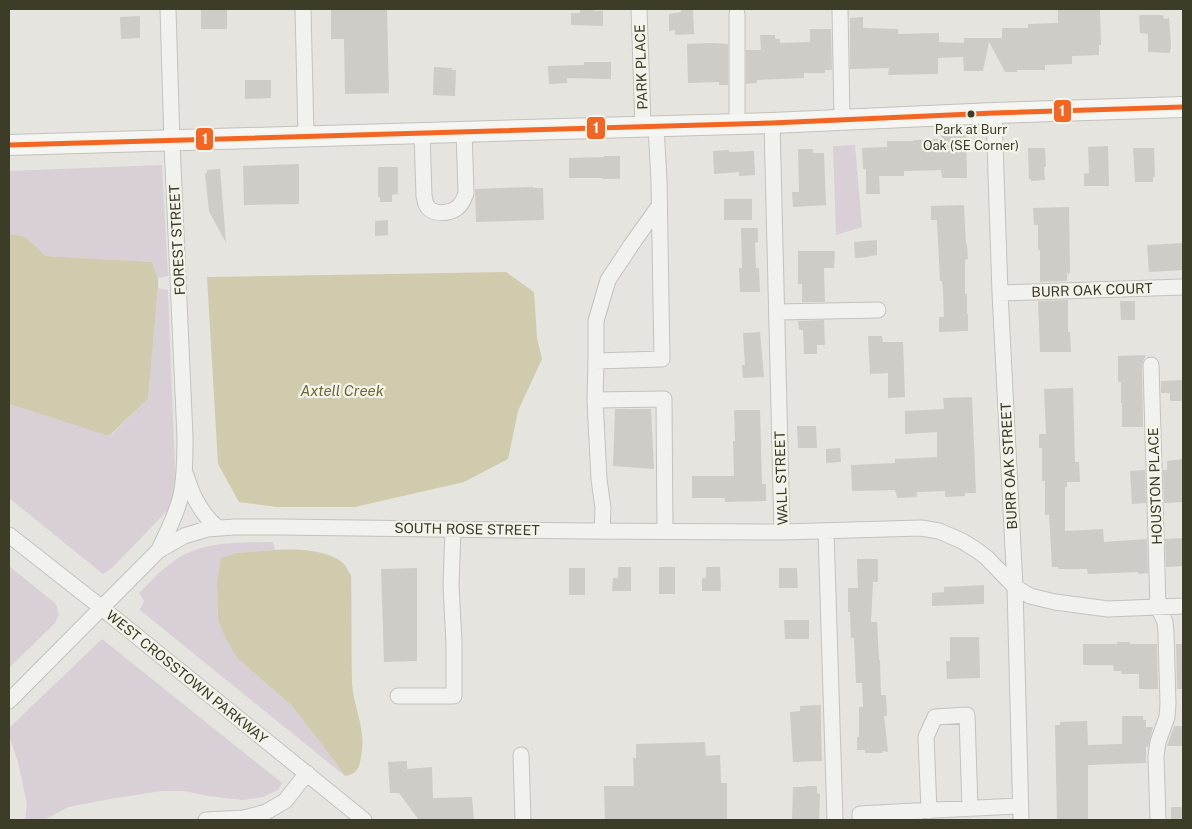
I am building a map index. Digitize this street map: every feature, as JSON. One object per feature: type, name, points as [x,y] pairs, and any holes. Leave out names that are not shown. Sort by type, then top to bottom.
[{"type":"main road","points":[[9,145],[772,123],[1183,107]]},
{"type":"street","name":"FOREST STREET","points":[[158,551],[181,496],[186,437],[172,140],[168,9]]},
{"type":"street","points":[[303,9],[306,136]]},
{"type":"street","name":"PARK PLACE","points":[[596,361],[662,359],[659,181],[650,126],[639,9]]},
{"type":"street","points":[[840,9],[842,120]]},
{"type":"street","points":[[736,14],[737,124]]},
{"type":"street","name":"BURR OAK STREET","points":[[994,113],[1000,293],[1015,586],[1020,813]]},
{"type":"street","name":"WALL STREET","points":[[772,123],[782,532],[826,531]]},
{"type":"street","points":[[422,133],[426,206],[441,213],[458,208],[463,202],[466,193],[464,131]]},
{"type":"street","points":[[602,531],[603,508],[598,479],[595,400],[596,321],[608,280],[659,206]]},
{"type":"street","name":"BURR OAK COURT","points":[[1000,293],[1183,287]]},
{"type":"street","points":[[777,312],[878,310]]},
{"type":"street","name":"HOUSTON PLACE","points":[[1151,365],[1158,607],[1165,622],[1168,704],[1167,717],[1158,742],[1156,756],[1158,820]]},
{"type":"street","points":[[595,400],[664,399],[665,532]]},
{"type":"street","name":"FOREST STREET","points":[[184,471],[196,503],[210,522],[218,528]]},
{"type":"street","name":"SOUTH ROSE STREET","points":[[158,551],[184,536],[207,529],[218,528],[782,532]]},
{"type":"street","points":[[835,820],[826,531],[921,528],[939,531],[975,549],[986,557],[1015,586],[1030,596],[1055,602],[1108,609],[1183,606]]},
{"type":"street","points":[[398,696],[454,696],[451,585],[453,529]]},
{"type":"street","name":"WEST CROSSTOWN PARKWAY","points":[[9,535],[364,820]]},
{"type":"street","points":[[9,701],[158,551]]},
{"type":"street","points":[[920,814],[926,738],[936,718],[967,715],[970,809]]},
{"type":"street","points":[[521,754],[523,820]]},
{"type":"street","points":[[206,820],[244,818],[266,812],[285,801],[307,774]]},
{"type":"street","points":[[860,820],[860,814],[920,814],[970,809],[1020,813]]},
{"type":"shaded area","points":[[855,145],[862,227],[836,235],[833,146]]},
{"type":"shaded area","points":[[162,165],[168,276],[158,278],[152,262],[46,256],[24,236],[9,234],[9,171]]},
{"type":"shaded area","points":[[158,288],[168,290],[176,496],[170,514],[166,512],[113,567],[103,574],[9,498],[9,404],[110,436],[148,399]]},
{"type":"shaded area","points":[[273,542],[275,550],[236,553],[217,582],[218,621],[237,658],[292,706],[345,776],[140,610],[144,601],[139,593],[162,570],[182,556],[220,544]]},
{"type":"shaded area","points":[[9,566],[56,604],[59,615],[55,623],[9,668]]},
{"type":"shaded area","points":[[102,639],[282,783],[278,790],[263,797],[243,800],[184,791],[161,791],[68,807],[44,820],[25,820],[27,804],[18,762],[9,736],[9,728]]},
{"type":"water","points":[[9,234],[24,236],[46,256],[152,262],[158,278],[158,288],[148,399],[109,436],[9,404]]},
{"type":"water","name":"Axtell Creek","points":[[506,272],[534,292],[537,338],[542,359],[518,411],[508,459],[464,482],[355,507],[277,507],[239,502],[218,464],[207,277]]},
{"type":"water","points":[[301,550],[327,554],[342,562],[351,575],[352,683],[362,733],[362,750],[358,767],[350,775],[345,776],[292,706],[237,658],[218,620],[217,582],[221,558],[236,553]]},
{"type":"building","points":[[201,9],[227,9],[227,29],[201,29]]},
{"type":"building","points":[[387,9],[389,93],[345,94],[344,39],[331,39],[331,10]]},
{"type":"building","points":[[580,9],[603,11],[603,26],[571,25],[571,13],[580,13]]},
{"type":"building","points":[[681,9],[693,9],[694,34],[675,35],[675,30],[669,31],[669,14],[681,12]]},
{"type":"building","points":[[1058,10],[1100,10],[1101,45],[1099,45],[1099,55],[1072,56],[1072,64],[1045,65],[1045,70],[1005,72],[989,42],[983,71],[964,71],[963,57],[938,58],[938,74],[888,75],[889,68],[850,69],[850,18],[863,17],[863,28],[898,29],[898,34],[939,33],[939,42],[964,43],[964,38],[1002,38],[1002,28],[1028,28],[1028,24],[1058,23]]},
{"type":"building","points":[[1139,15],[1163,15],[1164,19],[1169,18],[1170,53],[1148,52],[1148,34],[1140,33]]},
{"type":"building","points":[[140,16],[140,38],[121,39],[120,17]]},
{"type":"building","points":[[810,29],[831,29],[832,70],[825,70],[825,73],[804,73],[804,78],[757,80],[757,83],[746,84],[746,50],[761,50],[760,35],[775,35],[775,39],[780,39],[780,43],[810,42]]},
{"type":"building","points":[[687,44],[728,44],[728,85],[719,85],[719,82],[688,83]]},
{"type":"building","points":[[584,62],[611,62],[611,79],[567,78],[567,83],[549,84],[548,66],[584,65]]},
{"type":"building","points":[[434,67],[456,70],[455,96],[433,95]]},
{"type":"building","points":[[245,80],[271,80],[271,98],[245,99]]},
{"type":"building","points":[[966,135],[967,178],[942,178],[941,170],[904,171],[904,176],[879,176],[880,194],[866,194],[866,169],[863,169],[862,148],[887,147],[887,141],[942,139],[941,136]]},
{"type":"building","points":[[1108,146],[1109,186],[1084,186],[1084,174],[1089,173],[1088,147]]},
{"type":"building","points":[[1028,148],[1045,148],[1045,180],[1031,181],[1029,179]]},
{"type":"building","points":[[1133,148],[1154,148],[1155,177],[1153,177],[1153,182],[1135,182]]},
{"type":"building","points":[[798,149],[813,149],[813,153],[824,153],[826,205],[793,207],[792,192],[799,192]]},
{"type":"building","points":[[729,150],[729,152],[754,151],[755,175],[739,176],[739,172],[714,174],[713,151]]},
{"type":"building","points":[[620,156],[620,179],[569,178],[569,158]]},
{"type":"building","points":[[299,164],[299,204],[244,205],[243,166]]},
{"type":"building","points":[[378,167],[398,167],[398,194],[392,195],[392,202],[380,202],[380,197],[378,197]]},
{"type":"building","points":[[220,169],[226,243],[209,211],[205,174],[207,170]]},
{"type":"building","points":[[543,188],[544,220],[476,222],[475,189]]},
{"type":"building","points":[[724,199],[752,199],[752,220],[724,220]]},
{"type":"building","points":[[964,205],[968,259],[965,260],[965,294],[967,294],[968,331],[939,332],[939,317],[944,317],[943,291],[942,281],[940,281],[937,220],[931,220],[931,206]]},
{"type":"building","points":[[1069,207],[1070,273],[1067,274],[1067,281],[1040,282],[1038,225],[1034,225],[1033,208]]},
{"type":"building","points":[[388,220],[388,235],[375,236],[375,221]]},
{"type":"building","points":[[741,228],[758,228],[758,242],[755,243],[756,268],[759,268],[760,292],[740,292],[739,268],[742,268]]},
{"type":"building","points":[[877,240],[877,255],[855,258],[854,242]]},
{"type":"building","points":[[1183,243],[1183,270],[1149,272],[1147,245]]},
{"type":"building","points":[[798,251],[835,251],[834,268],[824,268],[825,302],[802,302],[802,284],[798,284]]},
{"type":"building","points":[[1068,300],[1068,332],[1070,332],[1071,352],[1040,352],[1038,301]]},
{"type":"building","points":[[1120,301],[1135,301],[1135,320],[1121,320]]},
{"type":"building","points":[[824,320],[825,345],[817,345],[817,354],[804,354],[803,330],[799,330],[798,321]]},
{"type":"building","points":[[760,332],[764,377],[743,378],[742,365],[745,365],[743,333]]},
{"type":"building","points":[[868,336],[882,336],[883,342],[903,342],[905,397],[888,398],[888,373],[870,374]]},
{"type":"building","points":[[1146,355],[1142,365],[1143,427],[1122,427],[1121,382],[1118,382],[1118,356]]},
{"type":"building","points":[[1183,380],[1183,401],[1170,401],[1170,393],[1161,393],[1161,381]]},
{"type":"building","points":[[1073,388],[1075,462],[1079,462],[1080,482],[1067,482],[1067,487],[1065,487],[1065,531],[1103,529],[1104,542],[1147,539],[1148,573],[1088,574],[1087,569],[1058,569],[1058,567],[1052,567],[1049,515],[1045,515],[1045,481],[1042,481],[1042,448],[1039,448],[1039,434],[1046,434],[1044,389]]},
{"type":"building","points":[[972,397],[976,493],[965,493],[965,496],[945,497],[945,491],[917,492],[917,497],[897,498],[895,490],[852,491],[851,465],[895,463],[895,459],[937,457],[937,432],[905,434],[905,411],[944,409],[943,398]]},
{"type":"building","points":[[615,409],[651,409],[654,469],[613,466]]},
{"type":"building","points":[[734,410],[760,410],[762,484],[766,484],[766,501],[725,502],[725,498],[692,498],[692,476],[734,476]]},
{"type":"building","points":[[797,426],[816,426],[817,448],[798,448]]},
{"type":"building","points":[[840,448],[841,462],[826,463],[826,449]]},
{"type":"building","points":[[1183,459],[1183,502],[1164,503],[1163,470],[1167,470],[1167,461]]},
{"type":"building","points":[[1145,470],[1146,503],[1132,504],[1130,471]]},
{"type":"building","points":[[1183,538],[1183,566],[1166,567],[1165,539]]},
{"type":"building","points":[[857,559],[878,559],[878,582],[873,582],[871,622],[877,622],[881,695],[886,695],[887,716],[884,716],[888,752],[883,751],[882,753],[865,753],[865,750],[857,750],[859,707],[863,707],[862,683],[856,683],[854,638],[851,638],[850,612],[848,612],[848,588],[858,588]]},
{"type":"building","points":[[618,567],[631,567],[631,591],[612,591],[613,578],[618,578]]},
{"type":"building","points":[[659,567],[675,567],[675,594],[659,594]]},
{"type":"building","points":[[706,567],[720,567],[721,591],[702,591],[702,578],[706,578]]},
{"type":"building","points":[[417,568],[417,661],[384,662],[381,569]]},
{"type":"building","points":[[569,568],[585,568],[585,595],[569,595]]},
{"type":"building","points":[[779,568],[797,568],[798,588],[779,588]]},
{"type":"building","points":[[984,585],[984,604],[932,606],[932,593],[944,592],[944,587]]},
{"type":"building","points":[[784,620],[809,620],[809,639],[785,639]]},
{"type":"building","points":[[950,637],[979,637],[980,678],[947,679],[946,661],[950,661]]},
{"type":"building","points":[[1117,642],[1157,644],[1158,689],[1139,689],[1139,674],[1122,674],[1121,671],[1114,671],[1113,665],[1083,665],[1083,644],[1117,644]]},
{"type":"building","points":[[1176,644],[1183,644],[1183,689],[1177,689]]},
{"type":"building","points":[[821,705],[822,761],[793,762],[790,712],[800,711],[800,706]]},
{"type":"building","points":[[1122,716],[1143,716],[1143,720],[1146,720],[1146,727],[1153,727],[1148,747],[1146,747],[1146,763],[1088,765],[1088,820],[1057,820],[1055,725],[1060,725],[1060,722],[1087,721],[1088,745],[1122,744]]},
{"type":"building","points":[[1174,726],[1183,726],[1183,746],[1167,746]]},
{"type":"building","points":[[705,742],[706,756],[720,755],[721,783],[727,783],[727,820],[605,820],[604,786],[634,786],[633,758],[636,758],[636,744]]},
{"type":"building","points":[[407,761],[407,769],[432,767],[433,798],[472,797],[474,820],[419,820],[399,793],[390,793],[388,762]]},
{"type":"building","points":[[817,786],[817,793],[820,794],[819,820],[792,820],[793,787]]},
{"type":"building","points":[[1171,807],[1183,807],[1183,820],[1171,820]]},
{"type":"transit line","name":"1","points":[[9,145],[772,123],[1183,107]]},
{"type":"place","name":"Park at Burr Oak (SE Corner)","points":[[971,114]]}]
